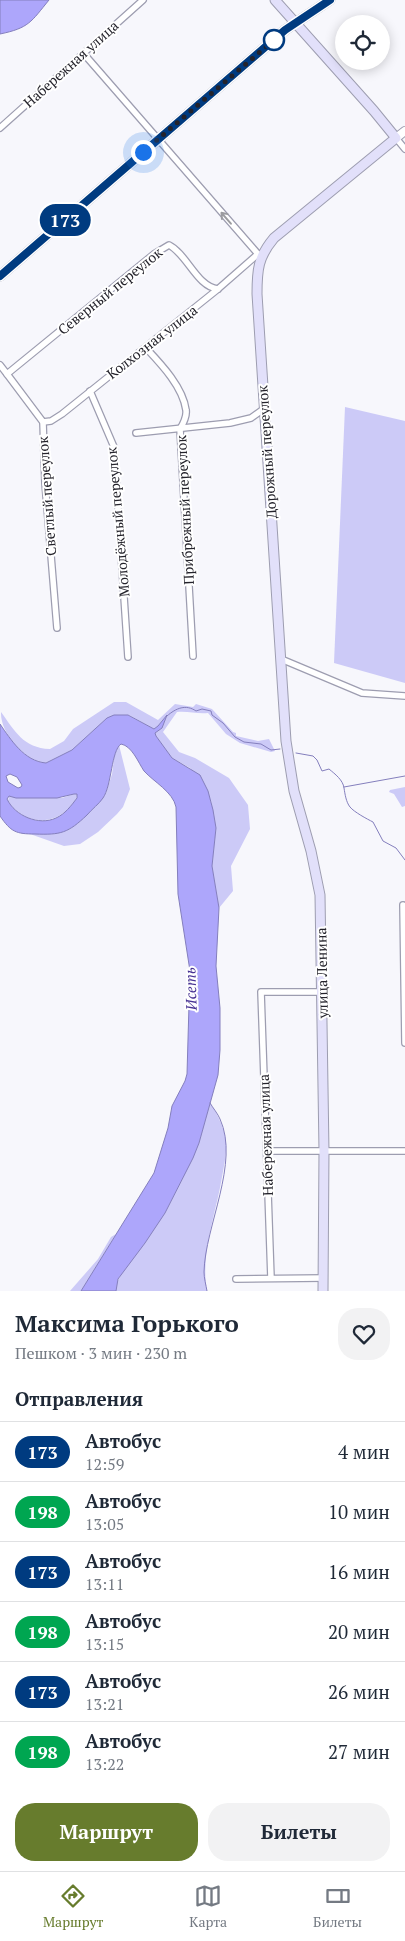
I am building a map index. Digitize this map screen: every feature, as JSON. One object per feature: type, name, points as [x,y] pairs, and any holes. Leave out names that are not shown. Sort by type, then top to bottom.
[{"type":"main road","points":[[275,0],[396,138]]},
{"type":"main road","points":[[0,276],[295,23],[330,0]]},
{"type":"main road","name":"Дорожный переулок","points":[[281,660],[256,294],[260,255],[284,229],[396,138]]},
{"type":"main road","name":"улица Ленина","points":[[281,660],[287,754],[294,791],[320,895],[324,1151],[323,1291]]},
{"type":"street","name":"Набережная улица","points":[[0,128],[143,0]]},
{"type":"street","points":[[84,54],[157,140],[260,255]]},
{"type":"street","points":[[405,131],[396,138],[405,149]]},
{"type":"street","name":"Северный переулок","points":[[7,374],[154,254],[169,245],[176,248],[205,283],[212,289],[218,289]]},
{"type":"street","name":"Колхозная улица","points":[[42,422],[51,421],[62,414],[260,255]]},
{"type":"street","name":"Прибрежный переулок","points":[[146,348],[168,374],[183,399],[187,412],[180,429],[193,656]]},
{"type":"street","points":[[0,365],[7,374]]},
{"type":"street","name":"Светлый переулок","points":[[7,374],[42,422],[57,628]]},
{"type":"street","name":"Молодёжный переулок","points":[[90,390],[114,447],[128,657]]},
{"type":"street","points":[[136,434],[230,423],[251,418],[265,408]]},
{"type":"street","points":[[281,660],[362,693],[405,696]]},
{"type":"street","points":[[403,905],[405,1043]]},
{"type":"street","name":"Набережная улица","points":[[271,1278],[261,992],[322,992]]},
{"type":"street","points":[[267,1151],[405,1151]]},
{"type":"street","points":[[236,1279],[324,1278]]},
{"type":"shaded area","points":[[345,407],[405,421],[405,683],[334,663]]},
{"type":"shaded area","points":[[114,702],[126,702],[158,720],[175,704],[193,707],[196,704],[212,709],[236,733],[236,736],[258,741],[269,739],[275,751],[271,752],[240,743],[226,734],[208,713],[177,712],[163,732],[179,752],[195,758],[229,778],[248,805],[250,829],[231,866],[233,891],[219,908],[212,866],[216,828],[211,801],[190,768],[172,758],[154,733],[162,728],[167,715],[154,729],[129,715],[107,718],[72,750],[46,763],[30,757],[15,745],[5,729],[1,712],[26,742],[41,748],[50,749],[64,741],[73,729]]},
{"type":"shaded area","points":[[119,745],[130,789],[123,807],[117,814],[98,832],[80,844],[64,846],[30,834],[70,829],[95,807],[106,793],[112,774],[115,751]]},
{"type":"shaded area","points":[[405,787],[405,806],[402,807],[394,794],[389,792],[390,790]]},
{"type":"shaded area","points":[[77,794],[76,798],[69,808],[54,818],[45,820],[29,818],[21,814],[8,801],[9,796],[16,798],[62,798]]},
{"type":"shaded area","points":[[210,1103],[222,1126],[226,1155],[207,1248],[205,1277],[207,1291],[116,1291],[116,1284],[122,1273],[165,1213],[183,1178],[199,1143]]},
{"type":"shaded area","points":[[116,1234],[81,1291],[70,1291],[98,1259],[111,1237]]},
{"type":"water","points":[[0,0],[49,0],[29,23],[0,34]]},
{"type":"water","name":"Исеть","points":[[114,715],[128,715],[154,729],[167,715],[162,728],[155,733],[156,736],[172,758],[200,775],[208,791],[216,828],[212,866],[219,908],[216,966],[220,1008],[220,1050],[218,1075],[199,1143],[165,1213],[118,1279],[116,1291],[81,1291],[154,1173],[168,1128],[172,1106],[187,1074],[190,971],[178,894],[176,807],[171,797],[163,788],[144,771],[132,751],[121,744],[115,754],[103,798],[80,821],[64,832],[44,834],[18,833],[7,826],[0,816],[0,724],[19,749],[31,758],[46,763],[72,750],[107,718]],"holes":[[[10,774],[17,777],[22,785],[21,787],[18,788],[8,782],[6,776]],[[77,794],[77,798],[65,812],[56,818],[42,821],[22,815],[7,799],[9,796],[16,798],[57,798]]]},
{"type":"waterway","points":[[167,716],[177,709],[185,707],[196,711],[202,709],[211,711],[212,715],[223,723],[235,737],[244,742],[261,744],[271,750],[280,749]]},
{"type":"waterway","points":[[296,753],[313,756],[322,771],[329,769],[336,775],[343,785],[350,807],[373,822],[383,841],[396,848],[405,860]]},
{"type":"waterway","points":[[344,787],[405,776]]},
{"type":"waterway","points":[[207,1291],[204,1272],[206,1254],[220,1195],[226,1155],[225,1136],[220,1119],[210,1103]]},
{"type":"bus line","name":"173","points":[[0,276],[285,30],[330,0]]},
{"type":"route","points":[[143,152],[274,40]]}]
